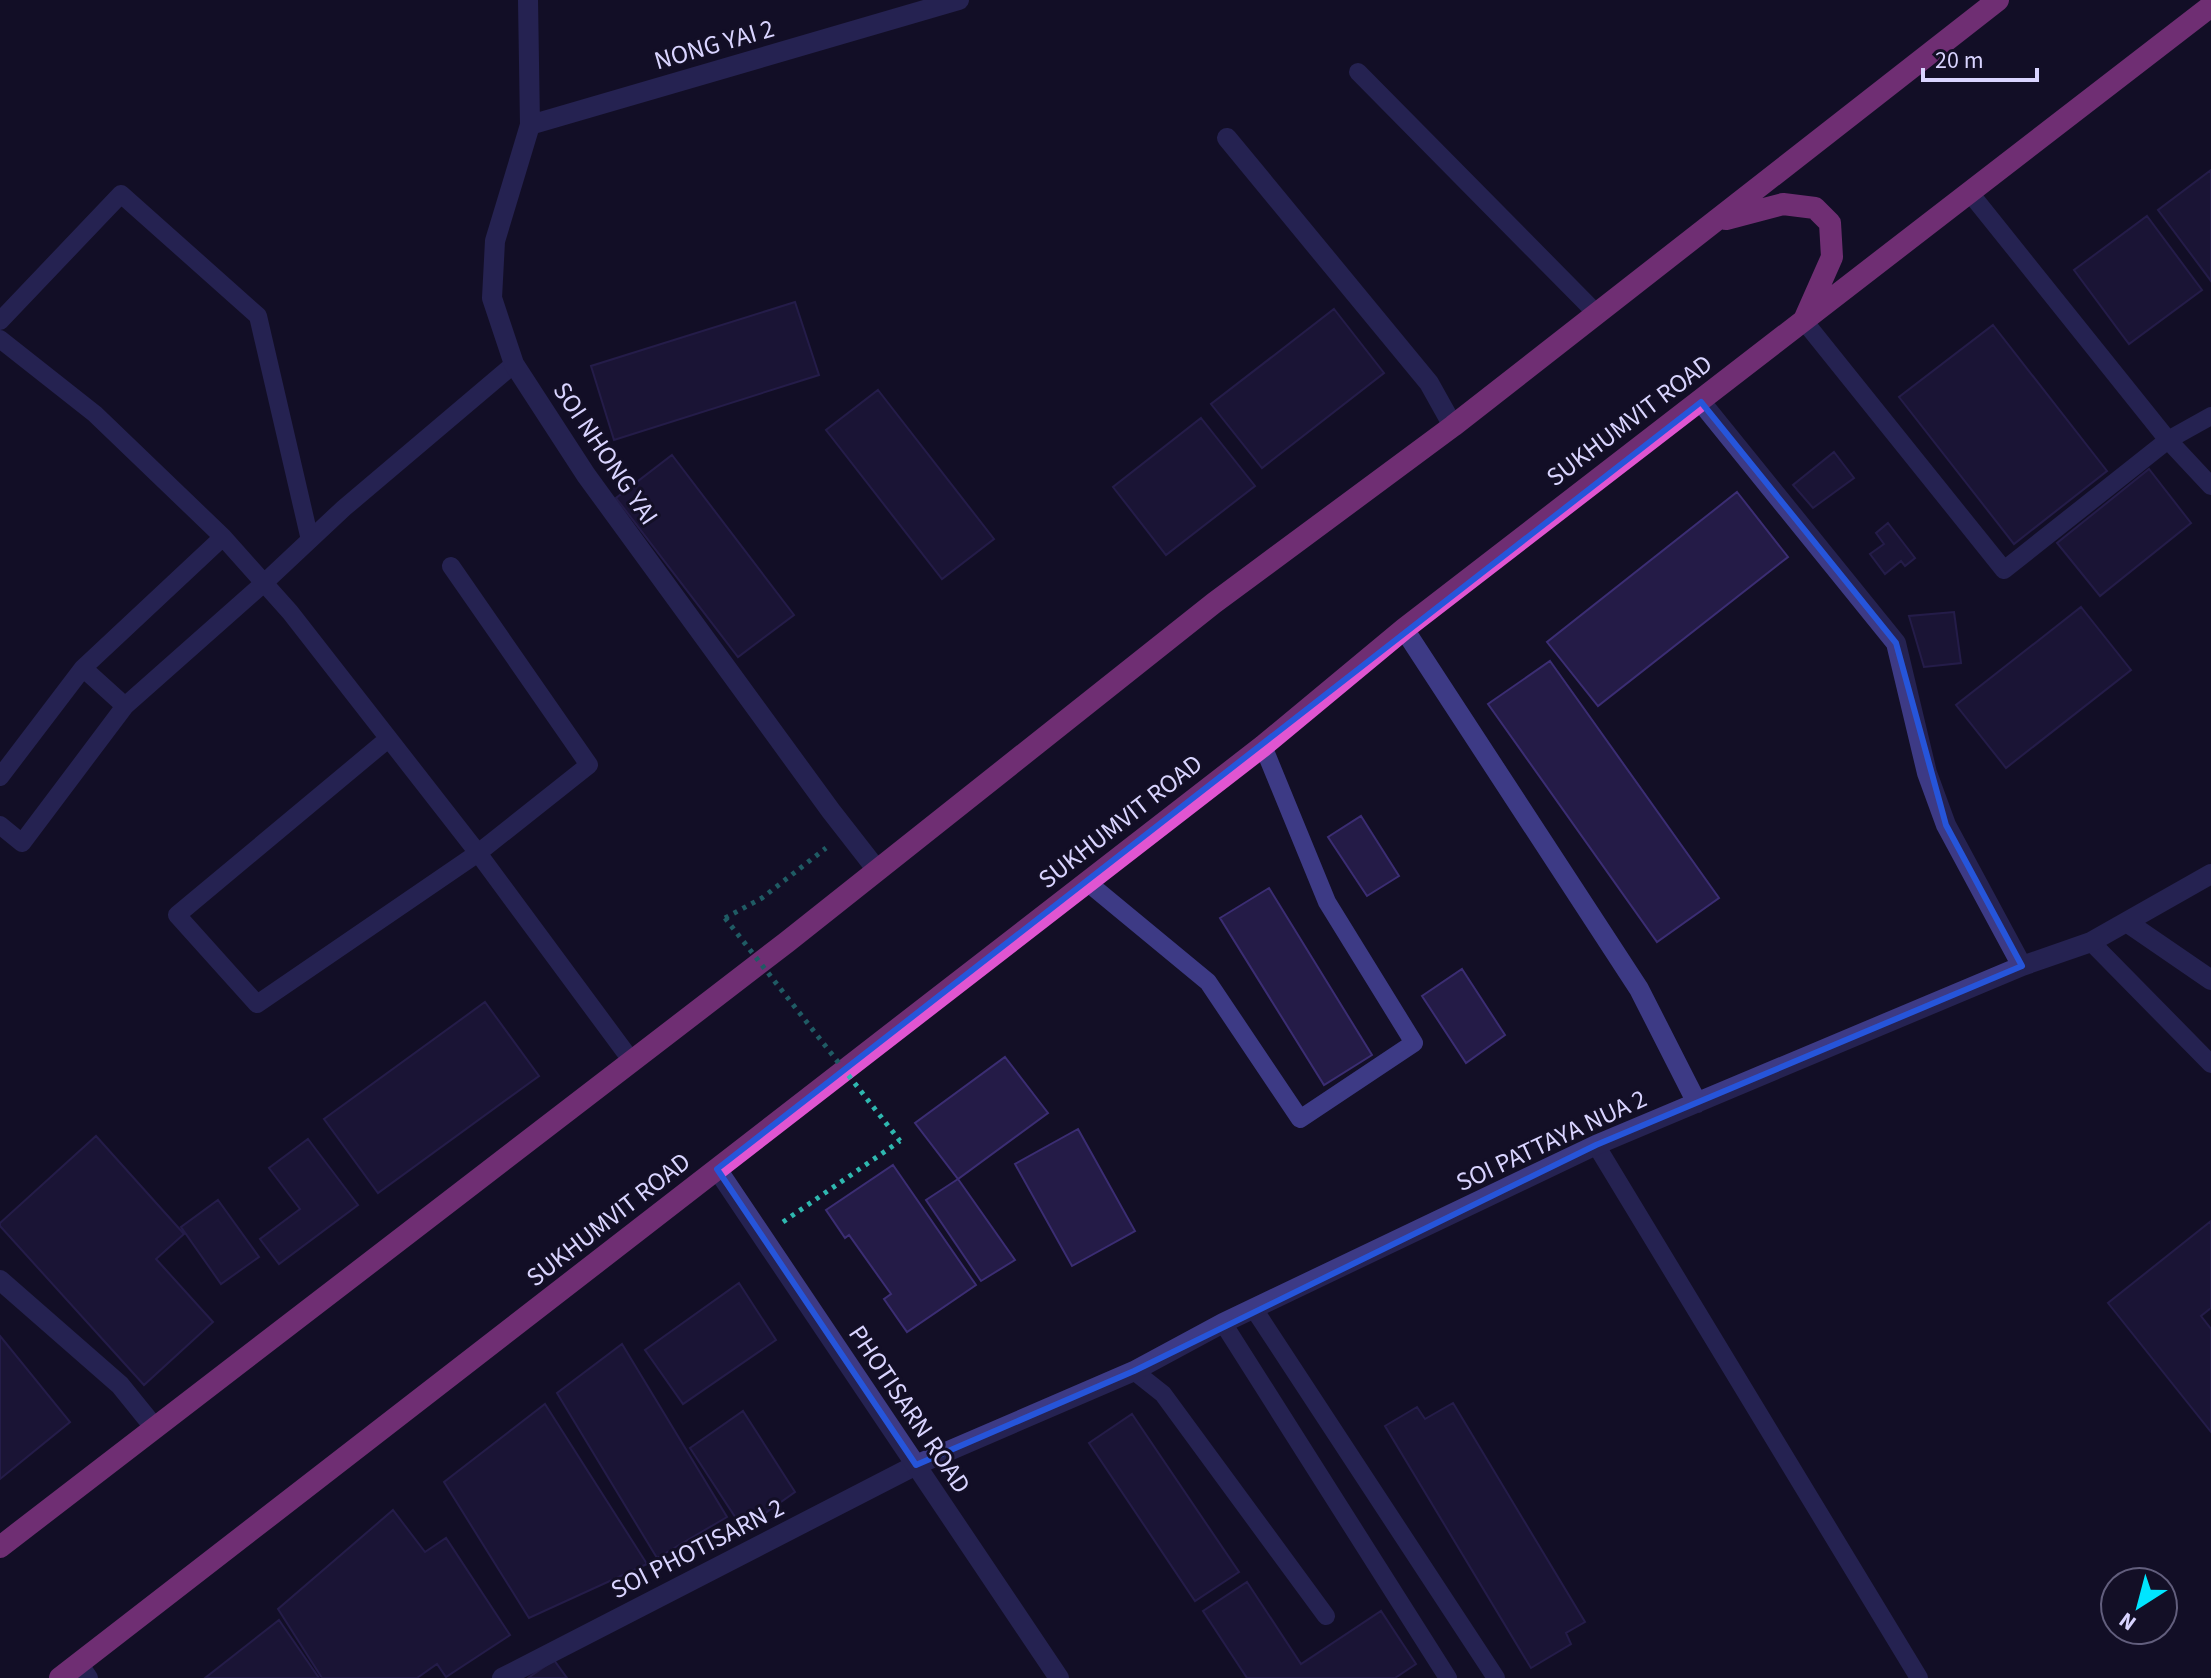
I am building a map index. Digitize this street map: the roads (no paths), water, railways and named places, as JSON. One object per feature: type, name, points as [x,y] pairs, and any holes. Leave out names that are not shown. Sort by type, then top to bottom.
[{"type":"highway","points":[[0,1547],[787,942],[1214,603],[1453,426],[1998,0]]},
{"type":"highway","name":"SUKHUMVIT ROAD","points":[[60,1678],[84,1670],[717,1169],[1263,746],[1404,629],[2211,6]]},
{"type":"highway","points":[[1717,221],[1783,204],[1815,208],[1830,223],[1832,257],[1804,321]]},
{"type":"street","name":"SOI NHONG YAI","points":[[528,0],[530,125],[495,241],[492,298],[514,364],[586,475],[877,870]]},
{"type":"street","name":"NONG YAI 2","points":[[530,125],[959,0]]},
{"type":"street","points":[[1227,138],[1429,383],[1453,426]]},
{"type":"street","points":[[1701,402],[1896,643],[1927,773],[1946,825],[2022,966]]},
{"type":"street","points":[[1404,629],[1639,989],[1697,1103]]},
{"type":"street","name":"SOI PATTAYA NUA 2","points":[[916,1465],[1134,1371],[1223,1323],[1596,1145],[2022,966],[2091,942],[2211,874]]},
{"type":"street","points":[[2128,923],[2211,980]]},
{"type":"street","name":"PHOTISARN ROAD","points":[[717,1169],[1059,1678]]},
{"type":"street","points":[[0,1280],[120,1385],[154,1427]]},
{"type":"street","name":"SOI PHOTISARN 2","points":[[502,1678],[916,1465]]},
{"type":"lane","points":[[1358,72],[1597,314]]},
{"type":"lane","points":[[1970,193],[2168,440],[2211,486]]},
{"type":"lane","points":[[0,321],[121,194],[258,316],[310,540]]},
{"type":"lane","points":[[1804,321],[2004,570],[2168,440],[2211,416]]},
{"type":"lane","points":[[0,339],[95,414],[223,537],[290,612],[478,853],[631,1060]]},
{"type":"lane","points":[[0,825],[22,843],[125,706],[344,508],[514,364]]},
{"type":"lane","points":[[0,777],[83,668],[223,537]]},
{"type":"lane","points":[[388,739],[177,915],[257,1004],[478,853],[589,765],[451,566]]},
{"type":"lane","points":[[83,668],[125,706]]},
{"type":"lane","points":[[1087,882],[1208,982],[1300,1119],[1414,1043],[1327,902],[1263,746]]},
{"type":"lane","points":[[2091,942],[2211,1064]]},
{"type":"lane","points":[[1596,1145],[1919,1678]]},
{"type":"lane","points":[[1254,1309],[1496,1678]]},
{"type":"lane","points":[[1223,1323],[1448,1678]]},
{"type":"lane","points":[[1134,1371],[1163,1394],[1326,1616]]}]
